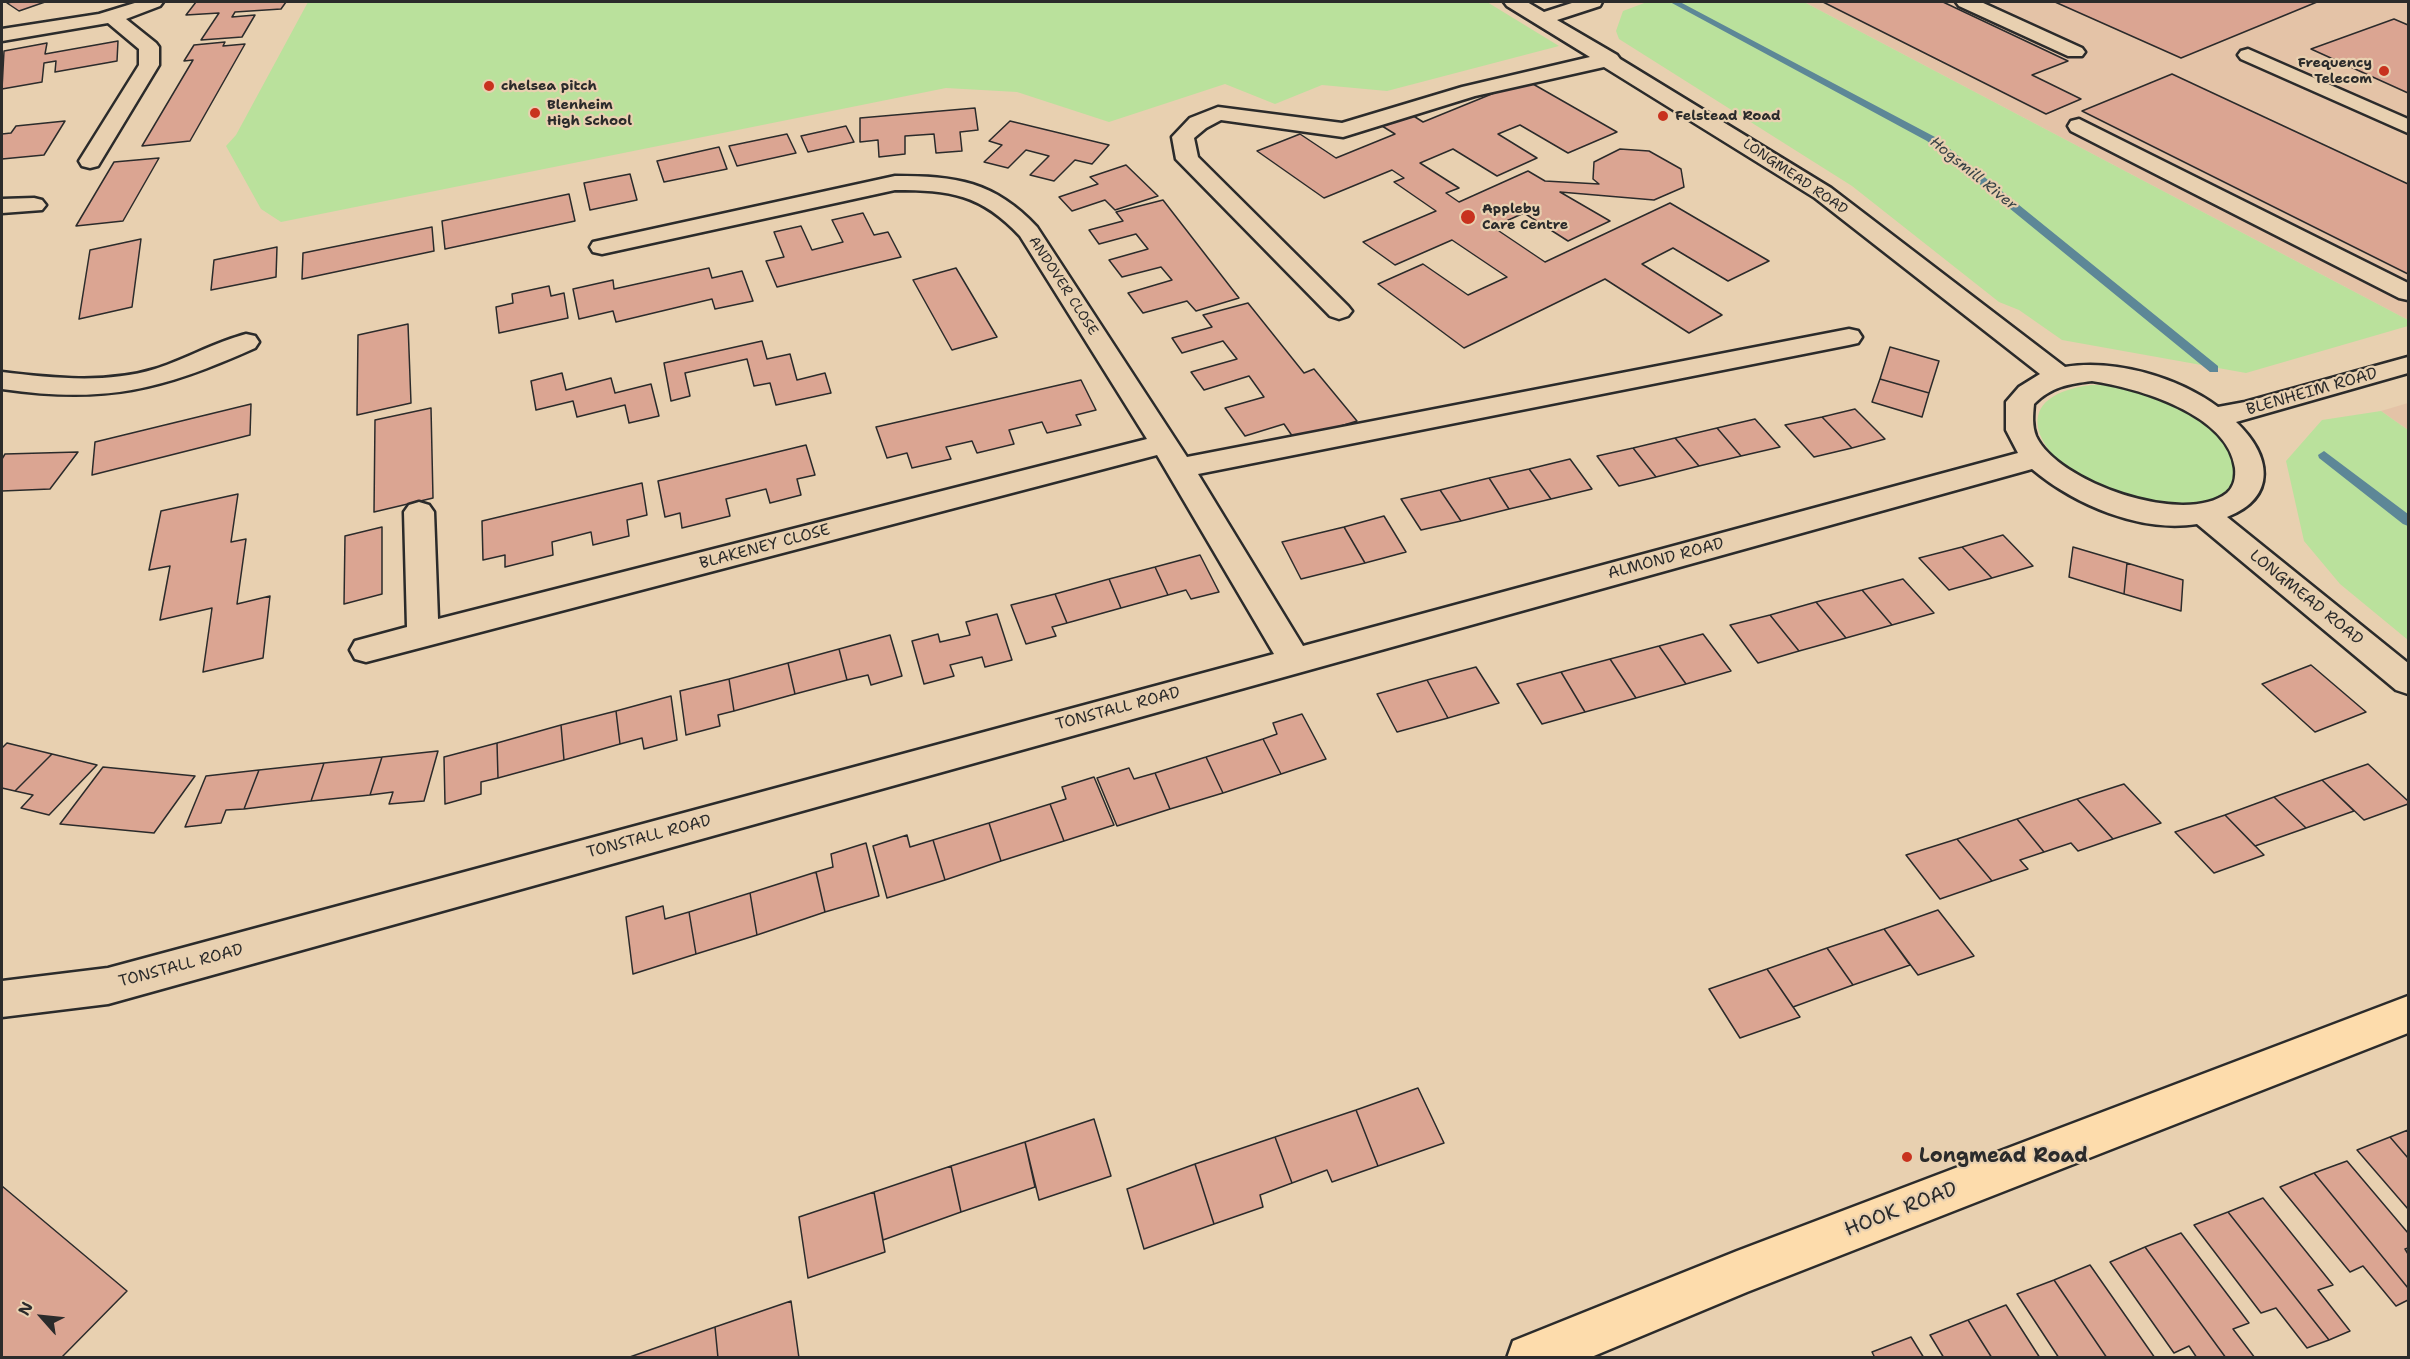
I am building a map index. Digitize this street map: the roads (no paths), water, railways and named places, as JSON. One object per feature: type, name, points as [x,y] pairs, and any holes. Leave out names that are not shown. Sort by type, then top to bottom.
[{"type":"main road","name":"HOOK ROAD","points":[[1530,1358],[1737,1273],[2409,1015]]},
{"type":"street","points":[[2,36],[111,16],[153,2]]},
{"type":"street","name":"LONGMEAD ROAD","points":[[1514,2],[1610,59],[1823,193],[2059,376]]},
{"type":"street","points":[[1542,19],[1593,2]]},
{"type":"street","points":[[1966,2],[2075,52]]},
{"type":"street","points":[[90,161],[149,65],[149,47],[111,16]]},
{"type":"street","points":[[2248,55],[2409,127]]},
{"type":"street","points":[[1339,311],[1187,159],[1183,137],[1198,123],[1218,113],[1343,130],[1469,91],[1610,59]]},
{"type":"street","points":[[2079,126],[2409,293]]},
{"type":"street","name":"ANDOVER CLOSE","points":[[602,247],[895,183],[930,183],[962,189],[991,199],[1029,232],[1172,456],[1294,660]]},
{"type":"street","points":[[2,206],[34,206]]},
{"type":"street","name":"BLAKENEY CLOSE","points":[[366,650],[1172,456],[1849,337]]},
{"type":"street","points":[[2,381],[29,385],[91,387],[148,379],[197,363],[246,342]]},
{"type":"street","name":"BLENHEIM ROAD","points":[[2214,417],[2246,411],[2409,365]]},
{"type":"street","points":[[2092,373],[2127,378],[2165,389],[2214,417],[2239,441],[2251,466],[2249,484],[2235,502],[2204,514],[2165,515],[2109,502],[2070,484],[2037,458],[2021,433],[2020,402],[2036,385],[2059,376],[2092,373]]},
{"type":"street","name":"ALMOND ROAD","points":[[1294,660],[2037,458]]},
{"type":"street","points":[[419,512],[423,635]]},
{"type":"street","name":"LONGMEAD ROAD","points":[[2204,514],[2409,681]]},
{"type":"street","name":"TONSTALL ROAD","points":[[2,999],[108,986],[1294,660]]},
{"type":"waterway","name":"Hogsmill River","points":[[1674,2],[1931,139],[2214,369]]},
{"type":"waterway","name":"Hogsmill River","points":[[2324,455],[2408,521]]},
{"type":"place","name":"Frequency Telecom","points":[[2384,71]]},
{"type":"place","name":"chelsea pitch","points":[[489,86]]},
{"type":"place","name":"Blenheim High School","points":[[535,113]]},
{"type":"place","name":"Felstead Road","points":[[1663,116]]},
{"type":"place","name":"Appleby Care Centre","points":[[1468,217]]},
{"type":"place","name":"Longmead Road","points":[[1907,1157]]}]
